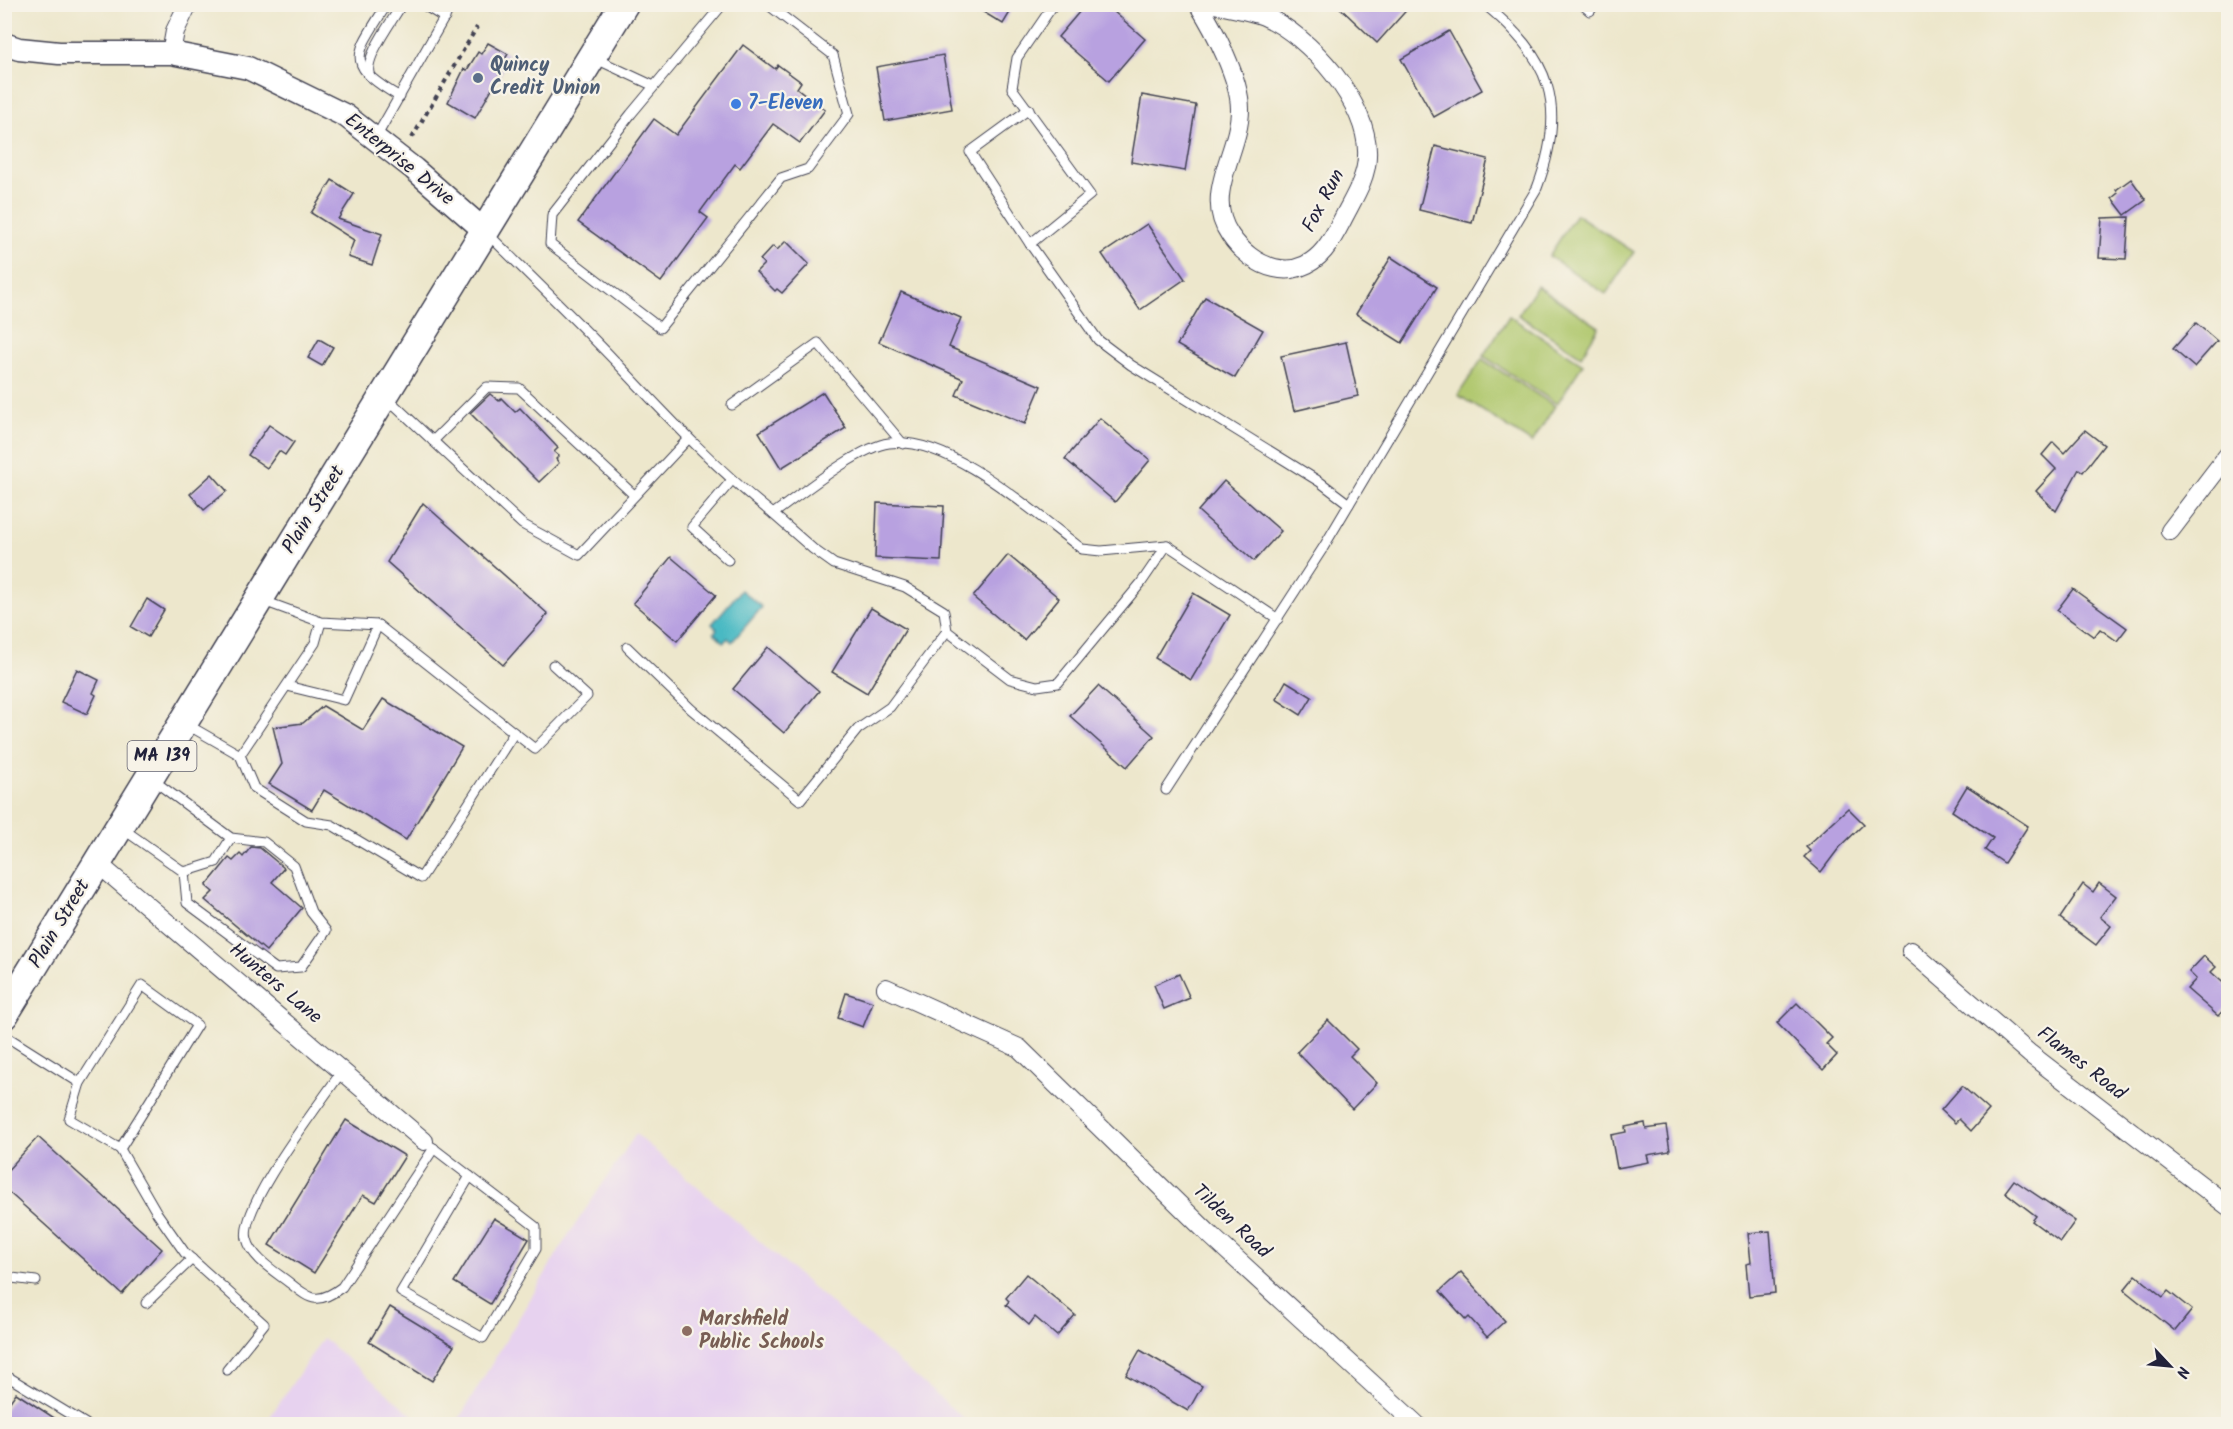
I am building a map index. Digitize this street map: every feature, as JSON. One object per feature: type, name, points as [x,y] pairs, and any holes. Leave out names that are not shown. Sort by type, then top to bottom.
[{"type":"main road","name":"Plain Street","points":[[4,1015],[624,4]]},
{"type":"street","points":[[171,53],[175,31],[188,4]]},
{"type":"street","name":"Fox Run","points":[[1197,4],[1233,75],[1240,108],[1218,198],[1222,222],[1239,246],[1259,264],[1270,269],[1299,267],[1324,250],[1364,177],[1368,155],[1364,129],[1338,80],[1317,54],[1291,32],[1263,15],[1215,4]]},
{"type":"street","name":"Enterprise Drive","points":[[4,44],[19,49],[59,53],[171,53],[248,68],[346,116],[486,232]]},
{"type":"street","points":[[2170,531],[2229,455]]},
{"type":"street","name":"Hunters Lane","points":[[96,862],[429,1144]]},
{"type":"street","name":"Flames Road","points":[[1911,951],[2038,1061],[2229,1206]]},
{"type":"street","name":"Tilden Road","points":[[886,988],[1019,1048],[1199,1224],[1416,1425]]},
{"type":"lane","points":[[387,4],[362,46],[359,56],[360,64],[373,81],[400,97]]},
{"type":"lane","points":[[373,81],[368,69],[371,57],[402,4]]},
{"type":"lane","points":[[422,4],[445,18]]},
{"type":"lane","points":[[375,139],[452,4]]},
{"type":"lane","points":[[723,4],[654,86],[552,215],[550,244],[660,328],[781,178],[808,169],[849,114],[833,55],[766,4]]},
{"type":"lane","points":[[1030,244],[1090,195],[1012,88],[1017,57],[1054,4]]},
{"type":"lane","points":[[1166,789],[1278,619],[1349,504],[1537,188],[1546,165],[1553,121],[1547,85],[1530,50],[1512,27],[1484,4]]},
{"type":"lane","points":[[1582,4],[1590,11],[1595,4]]},
{"type":"lane","points":[[591,57],[654,86]]},
{"type":"lane","points":[[1029,110],[970,152],[1030,244],[1098,340],[1131,365],[1320,482],[1349,504]]},
{"type":"lane","points":[[486,232],[688,439],[732,480],[834,564],[905,587],[944,611],[947,631],[1010,679],[1037,686],[1058,682],[1141,583],[1167,545]]},
{"type":"lane","points":[[732,405],[818,343],[903,444]]},
{"type":"lane","points":[[433,441],[487,387],[519,388],[634,495]]},
{"type":"lane","points":[[384,396],[522,524],[579,555],[688,439]]},
{"type":"lane","points":[[773,514],[868,450],[889,444],[903,444],[947,456],[978,471],[1082,549],[1101,551],[1167,545],[1278,619]]},
{"type":"lane","points":[[728,560],[692,528],[732,480]]},
{"type":"lane","points":[[259,599],[321,622],[378,625],[535,749],[587,696],[553,665]]},
{"type":"lane","points":[[240,755],[315,643],[321,622]]},
{"type":"lane","points":[[286,686],[344,700],[378,625]]},
{"type":"lane","points":[[627,647],[691,709],[800,800],[858,729],[890,707],[947,631]]},
{"type":"lane","points":[[183,722],[240,755],[254,788],[306,821],[332,825],[421,878],[514,733]]},
{"type":"lane","points":[[119,826],[184,872],[187,903],[276,969],[301,967],[326,931],[311,912],[294,866],[264,842],[231,838],[149,777]]},
{"type":"lane","points":[[184,872],[216,862],[231,838]]},
{"type":"lane","points":[[120,1149],[197,1025],[142,985],[80,1083],[69,1119],[120,1149],[157,1213],[192,1259],[264,1324],[227,1370]]},
{"type":"lane","points":[[4,1035],[80,1083]]},
{"type":"lane","points":[[342,1071],[265,1184],[248,1216],[246,1238],[255,1255],[306,1296],[317,1299],[328,1297],[342,1287],[429,1144],[536,1227],[536,1249],[483,1338],[401,1292],[470,1176]]},
{"type":"lane","points":[[146,1303],[192,1259]]},
{"type":"lane","points":[[4,1277],[36,1281]]},
{"type":"lane","points":[[4,1387],[10,1377],[86,1425]]},
{"type":"path","points":[[412,138],[477,27]]},
{"type":"shaded area","name":"Marshfield Public Schools","points":[[636,1134],[970,1424],[456,1424],[567,1237]]},
{"type":"shaded area","points":[[323,1338],[423,1424],[265,1424]]},
{"type":"green space","points":[[1576,214],[1634,252],[1606,294],[1549,256]]},
{"type":"green space","points":[[1537,286],[1599,327],[1581,356],[1518,315]]},
{"type":"green space","points":[[1509,316],[1583,364],[1557,404],[1483,356]]},
{"type":"green space","points":[[1482,359],[1555,406],[1532,443],[1458,395]]},
{"type":"water","points":[[741,590],[762,607],[732,642],[728,638],[724,642],[714,633],[717,629],[712,624]]},
{"type":"building","points":[[970,4],[1015,4],[1003,24]]},
{"type":"building","points":[[1086,4],[1105,4],[1145,39],[1109,81],[1058,37]]},
{"type":"building","points":[[1336,4],[1412,4],[1377,43]]},
{"type":"building","points":[[1449,31],[1482,90],[1434,117],[1401,59]]},
{"type":"building","name":"Quincy Credit Union","points":[[488,43],[508,54],[502,64],[505,66],[475,118],[448,102],[464,69],[467,70],[478,52],[481,54]]},
{"type":"building","points":[[743,45],[775,69],[778,65],[801,82],[797,88],[825,110],[800,143],[773,124],[740,168],[735,164],[700,212],[708,218],[661,282],[578,222],[654,119],[676,135]]},
{"type":"building","points":[[943,55],[952,109],[885,121],[876,67]]},
{"type":"building","points":[[1142,95],[1196,105],[1185,171],[1131,162]]},
{"type":"building","points":[[1435,146],[1488,159],[1472,223],[1419,210]]},
{"type":"building","points":[[2131,179],[2146,200],[2125,215],[2112,198],[2118,193],[2116,190]]},
{"type":"building","points":[[332,180],[354,194],[338,219],[382,234],[372,265],[348,257],[354,240],[311,213]]},
{"type":"building","points":[[2129,217],[2126,259],[2099,258],[2102,218]]},
{"type":"building","points":[[1147,224],[1185,279],[1140,310],[1102,254]]},
{"type":"building","points":[[786,241],[809,264],[782,293],[777,289],[775,291],[756,272],[764,264],[760,260],[773,246],[777,250]]},
{"type":"building","points":[[1391,257],[1437,287],[1402,343],[1356,314]]},
{"type":"building","points":[[901,292],[961,318],[949,347],[1041,386],[1025,424],[956,395],[963,379],[879,342]]},
{"type":"building","points":[[1205,297],[1263,330],[1235,378],[1177,345]]},
{"type":"building","points":[[2196,323],[2217,341],[2194,367],[2173,349]]},
{"type":"building","points":[[319,339],[333,347],[322,366],[308,358]]},
{"type":"building","points":[[1346,342],[1358,396],[1294,411],[1281,356]]},
{"type":"building","points":[[823,392],[846,428],[781,468],[759,432]]},
{"type":"building","points":[[490,394],[499,401],[501,398],[515,412],[520,408],[558,448],[554,452],[559,456],[556,459],[559,463],[539,482],[470,413]]},
{"type":"building","points":[[1100,418],[1150,460],[1115,502],[1065,459]]},
{"type":"building","points":[[269,425],[294,442],[285,455],[279,451],[267,468],[248,455]]},
{"type":"building","points":[[2085,430],[2104,445],[2083,472],[2079,469],[2056,511],[2036,491],[2056,469],[2042,455],[2053,442],[2064,453]]},
{"type":"building","points":[[212,474],[227,491],[204,510],[190,494]]},
{"type":"building","points":[[1224,481],[1281,531],[1254,561],[1198,511]]},
{"type":"building","points":[[423,503],[548,614],[503,665],[387,562]]},
{"type":"building","points":[[877,503],[944,506],[941,561],[875,558]]},
{"type":"building","points":[[1008,555],[1059,598],[1024,640],[973,597]]},
{"type":"building","points":[[671,557],[716,595],[677,641],[633,603]]},
{"type":"building","points":[[2073,589],[2127,628],[2117,641],[2100,629],[2094,637],[2057,610]]},
{"type":"building","points":[[1193,593],[1230,615],[1191,680],[1155,658]]},
{"type":"building","points":[[147,599],[164,610],[148,637],[131,627]]},
{"type":"building","points":[[871,608],[906,629],[867,693],[832,672]]},
{"type":"building","points":[[768,647],[819,691],[784,733],[733,689]]},
{"type":"building","points":[[77,669],[99,680],[93,693],[96,695],[87,714],[61,702]]},
{"type":"building","points":[[1286,681],[1312,697],[1301,715],[1276,699]]},
{"type":"building","points":[[1098,686],[1154,736],[1127,767],[1070,716]]},
{"type":"building","points":[[383,699],[462,747],[406,840],[324,790],[312,810],[269,784],[282,764],[273,727],[303,723],[323,706],[363,730]]},
{"type":"building","points":[[1967,786],[2028,826],[2004,863],[1985,850],[1993,838],[1952,811]]},
{"type":"building","points":[[1848,808],[1864,824],[1839,848],[1821,872],[1804,857],[1810,851],[1806,847]]},
{"type":"building","points":[[251,847],[260,848],[284,868],[272,882],[302,908],[266,951],[205,900],[213,892],[206,886],[229,858],[233,861],[240,854],[243,857]]},
{"type":"building","points":[[2099,883],[2116,896],[2100,917],[2111,926],[2096,945],[2060,918],[2083,884],[2093,892]]},
{"type":"building","points":[[2204,956],[2216,967],[2211,972],[2229,988],[2229,1004],[2218,1016],[2187,989],[2196,979],[2189,972]]},
{"type":"building","points":[[1179,974],[1190,998],[1164,1009],[1154,985]]},
{"type":"building","points":[[846,993],[873,1002],[863,1027],[838,1018]]},
{"type":"building","points":[[1797,1003],[1832,1038],[1826,1044],[1837,1055],[1823,1070],[1777,1023]]},
{"type":"building","points":[[1328,1020],[1357,1049],[1350,1056],[1377,1083],[1352,1109],[1297,1052]]},
{"type":"building","points":[[1962,1086],[1989,1110],[1971,1131],[1959,1119],[1955,1123],[1941,1110]]},
{"type":"building","points":[[346,1120],[405,1156],[376,1202],[363,1195],[314,1273],[269,1245]]},
{"type":"building","points":[[1645,1123],[1646,1129],[1666,1126],[1670,1151],[1647,1155],[1649,1162],[1617,1168],[1611,1135],[1626,1132],[1625,1127]]},
{"type":"building","points":[[38,1137],[162,1249],[122,1294],[4,1188],[4,1174]]},
{"type":"building","points":[[2014,1180],[2075,1221],[2060,1242],[2032,1221],[2036,1216],[2005,1192]]},
{"type":"building","points":[[494,1218],[529,1239],[490,1304],[454,1282]]},
{"type":"building","points":[[1770,1231],[1775,1293],[1749,1296],[1746,1264],[1751,1263],[1748,1233]]},
{"type":"building","points":[[1461,1272],[1505,1321],[1487,1337],[1469,1317],[1466,1320],[1440,1291]]},
{"type":"building","points":[[1026,1274],[1075,1315],[1057,1336],[1035,1317],[1029,1325],[1006,1305],[1009,1301],[1006,1298]]},
{"type":"building","points":[[2136,1275],[2163,1297],[2168,1291],[2192,1310],[2175,1331],[2124,1290]]},
{"type":"building","points":[[390,1307],[454,1346],[432,1381],[369,1342]]},
{"type":"building","points":[[1140,1350],[1202,1386],[1188,1411],[1126,1375]]},
{"type":"building","points":[[16,1393],[65,1425],[4,1425],[4,1410]]},
{"type":"place","name":"Quincy Credit Union","points":[[478,78]]},
{"type":"place","name":"7-Eleven","points":[[736,104]]},
{"type":"place","name":"Marshfield Public Schools","points":[[687,1331]]}]
